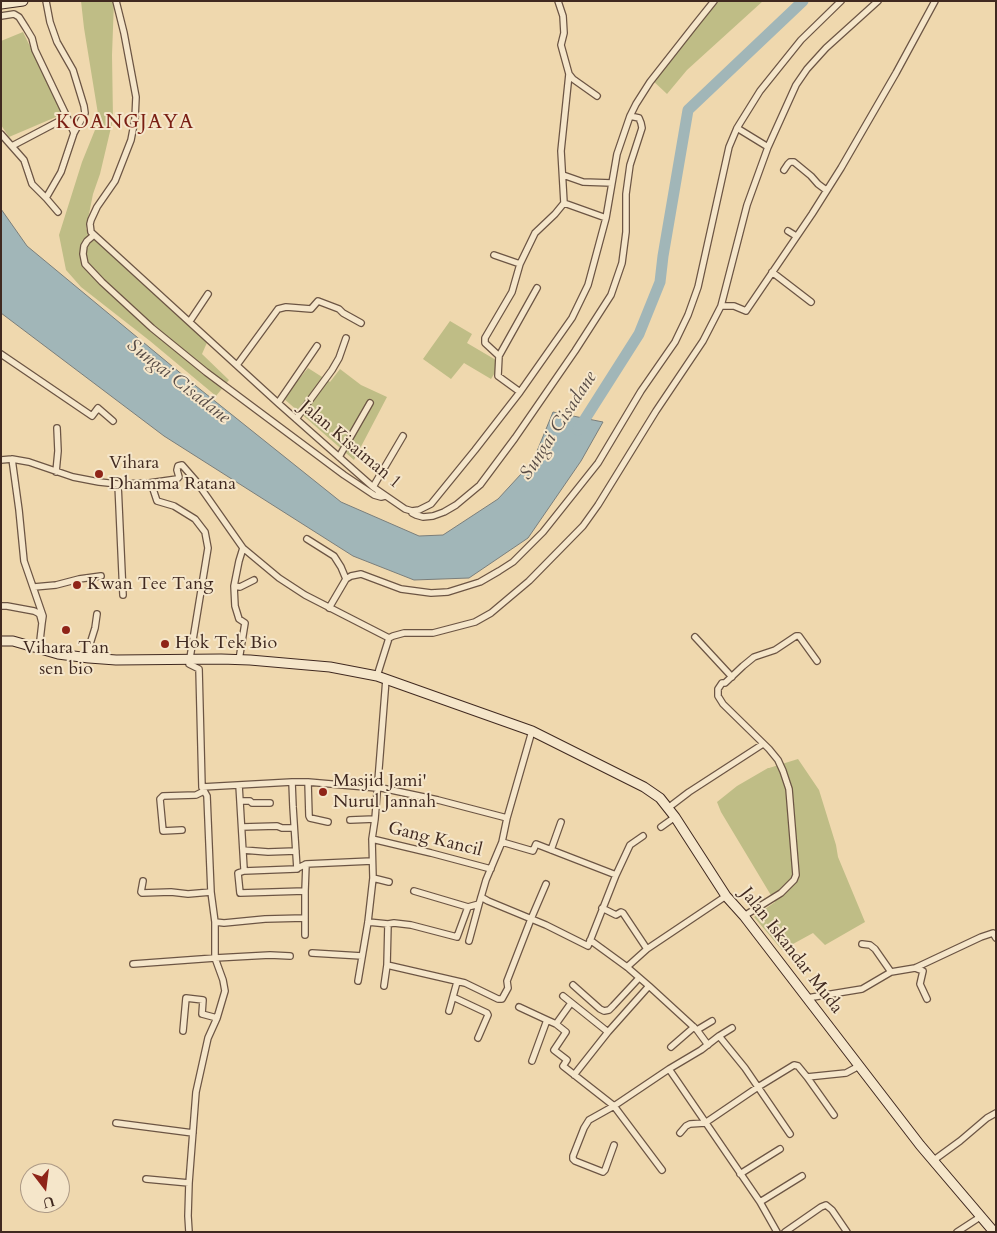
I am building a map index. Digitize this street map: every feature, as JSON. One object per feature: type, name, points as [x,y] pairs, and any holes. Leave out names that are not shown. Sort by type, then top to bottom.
[{"type":"street","points":[[1,4],[23,1]]},
{"type":"street","points":[[46,1],[50,22],[57,42],[73,70],[85,113],[74,133],[61,172],[46,198]]},
{"type":"street","points":[[116,1],[136,97],[135,119],[131,140],[115,181],[91,220],[91,232],[94,235],[84,246],[85,264],[152,328],[206,372],[344,475],[374,495],[381,498],[385,496]]},
{"type":"street","points":[[499,356],[485,343],[485,338],[512,292],[520,264],[535,233],[564,204],[560,151],[569,74],[561,45],[564,33],[563,16],[558,1]]},
{"type":"street","points":[[412,511],[419,510],[430,504],[475,450],[520,392],[572,318],[588,284],[606,218],[617,154],[630,116],[650,82],[714,1]]},
{"type":"street","points":[[329,608],[346,579],[361,574],[401,589],[431,593],[448,592],[480,582],[513,562],[543,532],[598,463],[641,391],[675,342],[688,315],[698,287],[729,148],[737,128],[760,91],[801,40],[841,1]]},
{"type":"street","points":[[377,676],[390,638],[404,633],[433,633],[475,622],[491,613],[529,581],[593,512],[656,411],[704,341],[721,306],[747,205],[768,147],[796,85],[807,69],[826,48],[878,1]]},
{"type":"street","points":[[721,306],[734,306],[746,311],[826,190],[875,111],[935,1]]},
{"type":"street","points":[[1,16],[14,14],[19,17],[26,28],[74,133]]},
{"type":"street","points":[[569,74],[597,96]]},
{"type":"street","points":[[12,146],[67,116]]},
{"type":"street","name":"Jalan Kisaiman 1","points":[[94,235],[373,487],[404,509],[412,511],[416,515],[423,517],[433,516],[456,505],[480,485],[575,351],[611,294],[622,263],[626,232],[627,184],[630,165],[642,128],[638,118],[630,116]]},
{"type":"street","points":[[737,128],[768,147]]},
{"type":"street","points":[[1,134],[24,160],[32,184],[58,212]]},
{"type":"street","points":[[784,170],[790,162],[794,162],[826,190]]},
{"type":"street","points":[[563,174],[582,182],[612,183]]},
{"type":"street","points":[[564,204],[606,218]]},
{"type":"street","points":[[788,231],[796,236]]},
{"type":"street","points":[[494,254],[520,264]]},
{"type":"street","points":[[772,272],[811,302]]},
{"type":"street","points":[[520,392],[498,376],[499,356],[537,288]]},
{"type":"street","points":[[190,322],[208,294]]},
{"type":"street","points":[[237,366],[278,309],[286,307],[311,309],[318,301],[339,309],[361,323]]},
{"type":"street","points":[[296,419],[332,370],[346,338]]},
{"type":"street","points":[[278,403],[317,346]]},
{"type":"street","points":[[1,354],[92,416],[98,408],[113,420]]},
{"type":"street","points":[[339,457],[370,404]]},
{"type":"street","points":[[56,472],[58,451],[57,428]]},
{"type":"street","points":[[373,487],[403,436]]},
{"type":"street","points":[[1,460],[12,459],[29,462],[73,477],[118,484],[149,483],[177,479],[178,466],[182,465],[196,481],[243,548],[279,578],[329,608],[390,638]]},
{"type":"street","points":[[12,459],[24,561],[43,616],[39,648]]},
{"type":"street","points":[[149,483],[152,486],[157,501],[174,506],[195,519],[202,526],[208,548],[189,664],[199,669],[203,789],[207,796],[211,892],[215,922],[215,958],[225,991],[217,1018],[208,1038],[196,1092],[189,1183],[189,1232]]},
{"type":"street","points":[[118,484],[123,595]]},
{"type":"street","points":[[306,539],[334,556],[346,579]]},
{"type":"street","points":[[239,660],[245,623],[239,619],[235,606],[234,586],[243,548]]},
{"type":"street","points":[[34,587],[56,585],[101,576]]},
{"type":"street","points":[[234,586],[240,587],[254,580]]},
{"type":"street","points":[[1,606],[34,611],[40,615],[42,623]]},
{"type":"street","points":[[89,658],[96,614]]},
{"type":"street","points":[[744,916],[781,893],[794,880],[796,875],[789,789],[778,760],[722,704],[718,696],[718,689],[754,657],[775,650],[796,636],[799,636],[817,661]]},
{"type":"street","points":[[695,637],[732,677]]},
{"type":"street","name":"Jalan Iskandar Muda","points":[[1,641],[13,641],[58,654],[89,658],[116,660],[239,660],[330,667],[377,676],[532,731],[644,787],[660,798],[668,808],[726,896],[744,916],[920,1145],[980,1217],[994,1230]]},
{"type":"street","points":[[358,981],[373,878],[372,840],[386,679]]},
{"type":"street","points":[[469,941],[486,880],[502,842],[532,731]]},
{"type":"street","points":[[668,808],[689,792],[764,744]]},
{"type":"street","points":[[182,830],[162,830],[160,799],[163,796],[196,795],[203,789],[239,785],[292,782],[377,787],[438,800],[507,818]]},
{"type":"street","points":[[292,782],[297,868]]},
{"type":"street","points":[[308,782],[309,816],[310,818],[328,822]]},
{"type":"street","points":[[239,785],[244,871]]},
{"type":"street","points":[[240,801],[270,803]]},
{"type":"street","points":[[661,827],[675,817]]},
{"type":"street","points":[[350,820],[375,819]]},
{"type":"street","points":[[552,850],[560,822]]},
{"type":"street","points":[[242,827],[277,826],[294,828]]},
{"type":"street","points":[[481,896],[488,901],[588,946],[602,908],[630,844],[643,836]]},
{"type":"street","name":"Gang Kancil","points":[[372,840],[491,869]]},
{"type":"street","points":[[502,842],[533,851],[536,844],[616,875]]},
{"type":"street","points":[[243,850],[268,852],[296,851]]},
{"type":"street","points":[[305,891],[241,894],[239,892],[238,873],[297,868],[306,864],[372,861]]},
{"type":"street","points":[[305,935],[306,864]]},
{"type":"street","points":[[373,878],[389,882]]},
{"type":"street","points":[[143,882],[142,893],[171,892],[188,894],[211,892]]},
{"type":"street","points":[[387,965],[465,984],[498,999],[502,999],[508,988],[507,981],[546,884]]},
{"type":"street","points":[[414,891],[468,907],[479,904]]},
{"type":"street","points":[[627,967],[647,949],[726,896]]},
{"type":"street","points":[[368,922],[411,925],[456,937],[468,907]]},
{"type":"street","points":[[602,908],[616,915],[621,912],[623,913],[647,949]]},
{"type":"street","points":[[215,922],[305,918]]},
{"type":"street","points":[[384,986],[387,965],[388,924]]},
{"type":"street","points":[[807,998],[862,989],[891,972],[915,968],[981,936],[993,933],[996,938]]},
{"type":"street","points":[[590,940],[649,986],[695,1028],[708,1045]]},
{"type":"street","points":[[862,944],[870,945],[875,949],[891,972]]},
{"type":"street","points":[[312,953],[362,956]]},
{"type":"street","points":[[133,964],[270,955],[290,956]]},
{"type":"street","points":[[915,968],[923,971],[920,984],[927,999]]},
{"type":"street","points":[[573,985],[604,1011],[609,1010],[639,978]]},
{"type":"street","points":[[449,1011],[457,982]]},
{"type":"street","points":[[574,1075],[608,1032],[649,986]]},
{"type":"street","points":[[564,996],[608,1032]]},
{"type":"street","points":[[453,997],[487,1013],[488,1015],[478,1038]]},
{"type":"street","points":[[183,1031],[186,998],[203,1000],[202,1014],[217,1018]]},
{"type":"street","points":[[556,1024],[571,1003]]},
{"type":"street","points":[[519,1007],[556,1024],[566,1032],[554,1050],[567,1060],[563,1066],[614,1106],[662,1170]]},
{"type":"street","points":[[532,1061],[547,1020]]},
{"type":"street","points":[[671,1046],[695,1028],[712,1021]]},
{"type":"street","points":[[614,1145],[603,1172],[573,1159],[586,1123],[589,1120],[614,1106],[732,1028]]},
{"type":"street","points":[[719,1036],[758,1087],[790,1134]]},
{"type":"street","points":[[680,1133],[690,1124],[705,1123],[794,1065],[798,1066],[807,1077],[834,1115]]},
{"type":"street","points":[[807,1077],[846,1073],[859,1066]]},
{"type":"street","points":[[669,1069],[760,1202],[777,1232]]},
{"type":"street","points":[[934,1160],[987,1118],[996,1114]]},
{"type":"street","points":[[116,1123],[193,1134]]},
{"type":"street","points":[[740,1174],[780,1149]]},
{"type":"street","points":[[760,1202],[802,1176]]},
{"type":"street","points":[[146,1179],[189,1183]]},
{"type":"street","points":[[784,1232],[821,1206],[826,1205],[832,1210],[847,1232]]},
{"type":"street","points":[[957,1232],[980,1217]]},
{"type":"shaded area","points":[[81,1],[114,1],[112,55],[113,119],[100,174],[93,194],[86,229],[209,338],[202,354],[229,380],[216,396],[81,287],[66,270],[59,235],[82,162],[99,120]]},
{"type":"shaded area","points":[[711,1],[763,1],[687,70],[667,94],[650,78]]},
{"type":"shaded area","points":[[23,32],[63,114],[9,137],[1,125],[1,41]]},
{"type":"shaded area","points":[[450,321],[472,334],[467,343],[501,363],[491,379],[464,363],[451,379],[423,359]]},
{"type":"shaded area","points":[[308,368],[330,382],[340,369],[361,385],[387,397],[354,460],[283,398]]},
{"type":"shaded area","points":[[798,759],[819,790],[838,857],[865,922],[825,945],[813,933],[782,950],[754,917],[775,902],[721,812],[717,802],[737,786],[768,768]]},
{"type":"water","points":[[1,209],[27,246],[196,386],[341,502],[419,536],[443,535],[498,499],[533,461],[553,412],[603,422],[581,461],[528,538],[469,578],[414,580],[353,556],[164,436],[1,313]]},
{"type":"waterway","name":"Sungai Cisadane","points":[[578,430],[639,334],[660,282],[688,110],[803,1]]},
{"type":"place","name":"Vihara Dhamma Ratana","points":[[99,474]]},
{"type":"place","name":"Kwan Tee Tang","points":[[77,585]]},
{"type":"place","name":"Vihara Tan sen bio","points":[[66,630]]},
{"type":"place","name":"Hok Tek Bio","points":[[165,644]]},
{"type":"place","name":"Masjid Jami' Nurul Jannah","points":[[323,792]]},
{"type":"district","name":"KOANGJAYA","points":[[125,123]]}]
